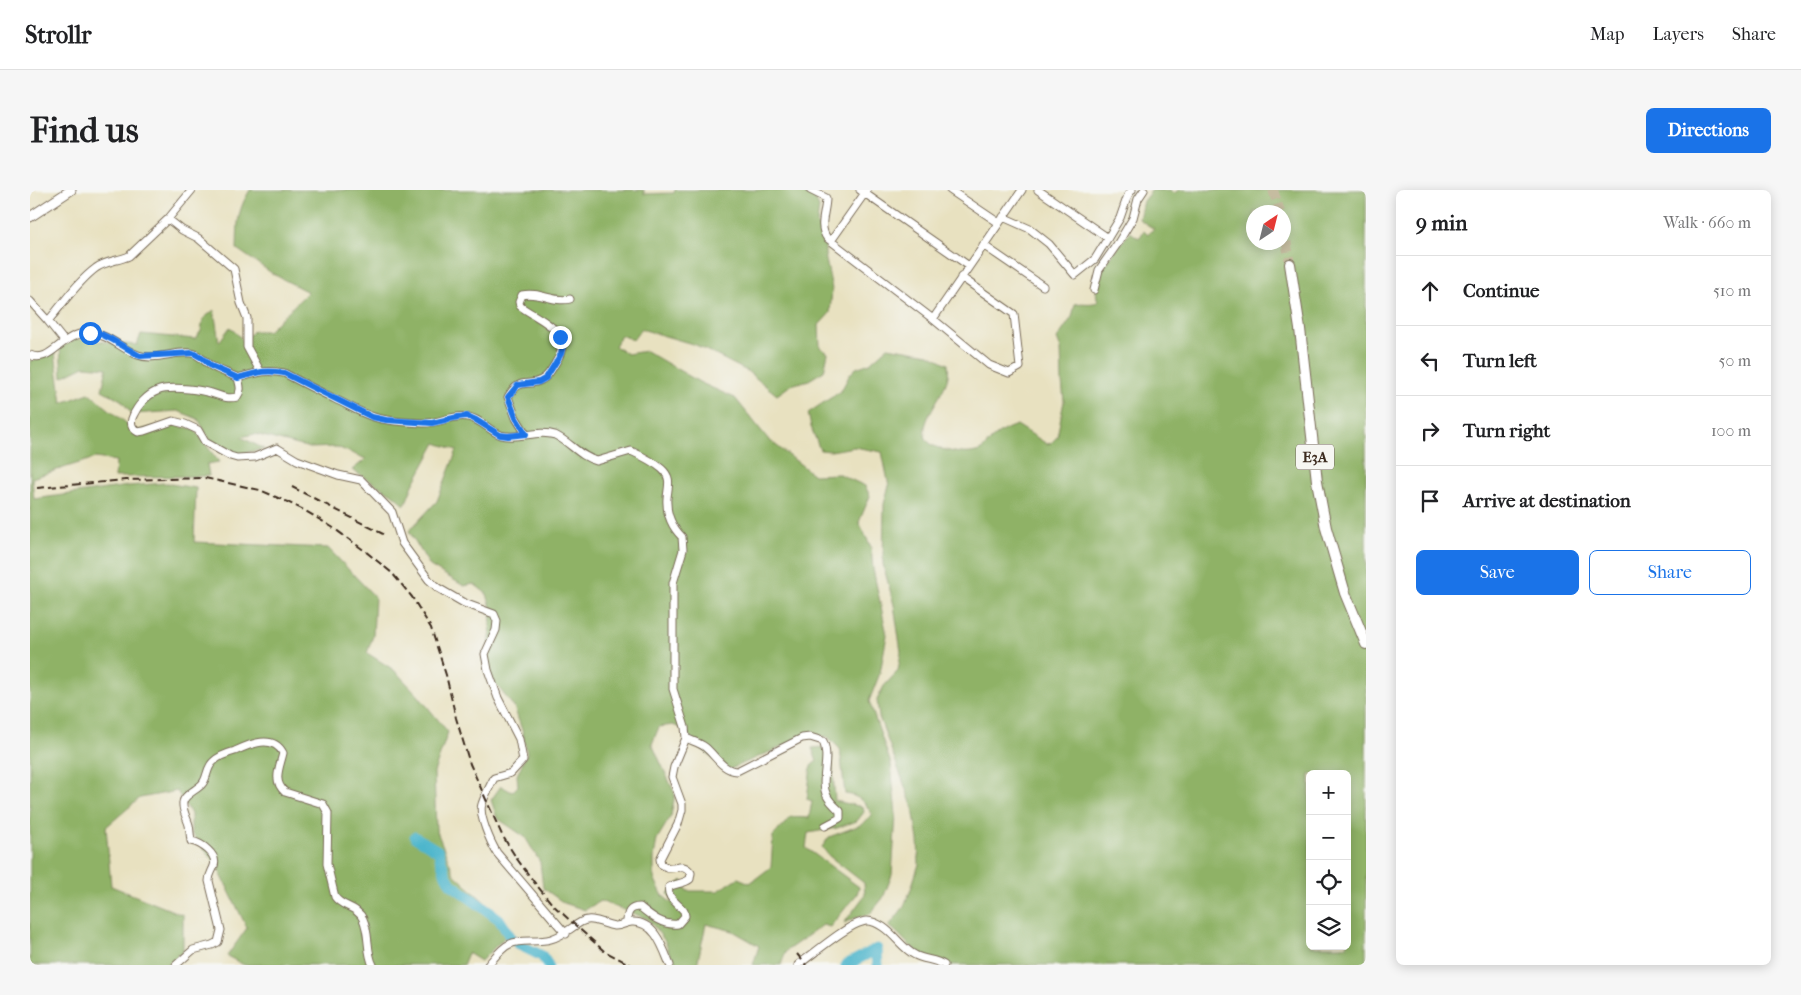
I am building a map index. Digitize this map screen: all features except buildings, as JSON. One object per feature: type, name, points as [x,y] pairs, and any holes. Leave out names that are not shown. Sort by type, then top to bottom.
[{"type":"highway","name":"E3A","points":[[1290,264],[1317,481],[1326,528],[1345,593],[1366,644]]},
{"type":"main road","points":[[30,217],[68,191]]},
{"type":"street","points":[[48,322],[75,289],[96,268],[107,262],[129,256],[168,219],[192,190]]},
{"type":"street","points":[[810,190],[826,198],[822,225],[824,234],[831,241],[933,319],[989,365],[1009,373],[1020,367],[1014,314],[962,277]]},
{"type":"street","points":[[950,190],[1001,220],[1030,229],[1049,244],[1075,275],[1095,259],[1120,218],[1130,191]]},
{"type":"street","points":[[933,319],[1022,190]]},
{"type":"street","points":[[1038,190],[1108,238]]},
{"type":"street","points":[[1094,290],[1099,270],[1133,218],[1138,199],[1144,190]]},
{"type":"street","points":[[831,241],[864,191],[969,266]]},
{"type":"street","points":[[168,219],[182,230],[198,238],[234,270],[241,303],[247,318],[247,347],[260,371]]},
{"type":"street","points":[[983,246],[1043,286]]},
{"type":"street","points":[[526,434],[516,418],[508,397],[518,385],[539,382],[546,378],[561,354],[563,346],[553,326],[520,306],[519,302],[522,295],[535,293],[564,301],[570,299]]},
{"type":"street","points":[[30,301],[64,341]]},
{"type":"street","points":[[30,355],[36,358],[43,357],[78,333],[101,334],[140,356],[193,353],[211,366],[238,378],[260,371],[271,370],[284,373],[372,417],[386,420],[432,423],[467,416],[500,435],[552,434],[561,438],[580,454],[597,461],[631,451],[662,469],[670,483],[667,498],[668,512],[675,529],[682,537],[683,550],[673,583],[673,689],[685,727],[686,738],[672,777],[682,804],[682,810],[678,824],[660,859],[661,864],[668,868],[682,866],[686,867],[691,873],[690,879],[686,882],[669,887],[669,896],[684,911],[685,916],[678,924],[670,924],[655,918],[640,907],[635,907],[628,912],[627,923]]},
{"type":"street","points":[[238,378],[241,386],[240,392],[237,397],[231,399],[225,399],[199,390],[163,389],[156,391],[134,412],[131,420],[132,426],[138,432],[173,421],[179,422],[198,430],[205,442],[230,456],[248,458],[277,448],[297,460],[332,473],[361,480],[392,512],[402,543],[429,580],[438,588],[464,603],[494,614],[497,621],[496,630],[485,654],[498,698],[519,739],[522,760],[511,773],[494,778],[482,804],[482,811],[489,838],[497,853],[566,934]]},
{"type":"street","points":[[686,738],[701,744],[732,771],[737,771],[802,738],[810,737],[823,741],[827,753],[825,791],[827,797],[840,811],[840,818],[825,826]]},
{"type":"street","points":[[176,965],[193,950],[218,942],[221,930],[209,881],[209,876],[215,865],[214,859],[204,846],[191,840],[189,825],[182,804],[183,800],[204,783],[206,771],[214,760],[246,746],[267,742],[275,745],[283,753],[277,780],[280,788],[285,792],[323,804],[327,809],[327,864],[335,897],[337,900],[358,911],[362,917],[369,939],[370,956],[373,965]]},
{"type":"street","points":[[488,965],[509,944],[520,941],[538,942],[566,934],[581,921],[586,920],[616,926],[634,922],[642,924],[657,935],[670,965]]},
{"type":"street","points":[[798,965],[849,928],[861,922],[869,921],[895,936],[915,955],[944,965]]},
{"type":"green space","points":[[250,190],[644,190],[644,194],[674,193],[675,190],[797,190],[814,197],[819,207],[817,223],[825,244],[825,255],[832,289],[830,313],[819,325],[820,347],[828,353],[824,371],[809,380],[791,385],[777,395],[747,371],[696,345],[641,329],[633,340],[621,335],[615,346],[627,354],[646,351],[701,383],[735,398],[768,439],[814,475],[839,474],[865,486],[870,496],[859,522],[871,547],[873,569],[887,635],[880,673],[869,701],[891,764],[896,815],[892,875],[883,898],[870,914],[844,923],[865,895],[864,883],[829,856],[822,847],[829,837],[863,824],[872,814],[861,800],[845,794],[840,749],[828,737],[811,734],[726,771],[680,728],[673,725],[659,727],[652,744],[675,794],[671,816],[657,839],[654,857],[654,878],[663,896],[674,905],[668,893],[682,880],[687,891],[718,891],[738,878],[750,883],[771,867],[773,836],[791,817],[809,818],[812,801],[807,799],[811,766],[817,761],[812,748],[823,747],[832,755],[835,801],[863,807],[864,812],[857,821],[837,828],[808,833],[806,848],[859,887],[857,894],[830,927],[823,925],[786,951],[781,965],[753,965],[759,946],[733,931],[706,924],[697,965],[677,964],[670,955],[665,941],[648,919],[600,901],[585,910],[564,903],[543,888],[540,862],[525,837],[497,818],[491,800],[501,786],[512,792],[518,786],[517,775],[527,753],[514,707],[487,673],[485,661],[490,639],[491,608],[487,594],[474,584],[464,586],[430,566],[409,531],[437,501],[457,450],[436,443],[413,485],[405,505],[392,494],[352,470],[366,459],[337,447],[310,448],[255,434],[241,437],[264,449],[238,454],[211,442],[198,419],[178,411],[132,414],[121,400],[102,390],[107,368],[84,366],[62,377],[60,348],[76,339],[137,345],[141,334],[195,339],[201,331],[203,319],[214,310],[219,342],[230,327],[244,341],[253,331],[268,331],[308,292],[273,274],[237,249],[240,212]]},
{"type":"green space","points":[[1152,190],[1170,190],[1174,193],[1179,190],[1366,190],[1366,965],[946,965],[917,951],[889,926],[903,908],[919,864],[918,840],[913,808],[879,717],[877,700],[884,686],[898,671],[901,652],[894,605],[883,564],[884,504],[889,486],[882,452],[854,447],[831,451],[820,450],[808,413],[841,391],[850,374],[856,368],[870,363],[888,347],[929,354],[948,364],[945,385],[928,417],[925,427],[925,436],[930,444],[955,452],[976,452],[984,448],[999,433],[1017,425],[1047,444],[1051,443],[1057,437],[1064,401],[1061,349],[1057,339],[1072,317],[1075,304],[1098,302],[1096,292],[1101,273],[1130,232],[1139,238],[1144,231],[1147,234],[1154,229],[1139,219],[1143,201]]},
{"type":"green space","points":[[55,353],[62,403],[89,393],[136,431],[167,424],[194,429],[219,462],[207,464],[209,476],[115,477],[116,461],[95,458],[32,478],[34,499],[164,483],[196,488],[194,542],[328,548],[375,597],[373,636],[367,653],[394,670],[417,694],[448,732],[434,772],[436,829],[454,874],[502,918],[505,937],[481,961],[468,953],[463,965],[244,965],[227,956],[247,928],[216,864],[191,833],[191,814],[177,791],[140,798],[106,827],[111,886],[183,915],[183,952],[167,965],[30,965],[30,361]]},
{"type":"waterway","points":[[415,837],[438,851],[451,884],[499,919],[511,938]]},
{"type":"waterway","points":[[518,944],[542,956],[548,965]]},
{"type":"waterway","points":[[846,965],[877,949],[878,965]]},
{"type":"tunnel","points":[[1273,190],[1278,205]]},
{"type":"tunnel","points":[[1288,250],[1290,264]]},
{"type":"railway","points":[[37,488],[126,480],[205,478],[260,490],[283,500],[332,527],[365,551],[392,573],[412,597],[431,628],[470,764],[502,835],[517,859],[553,905],[604,951],[631,965]]},
{"type":"railway","points":[[292,487],[383,534]]},
{"type":"railway","points":[[797,954],[806,965]]},
{"type":"route","points":[[90,333],[101,334],[140,356],[193,353],[211,366],[238,378],[260,371],[271,370],[284,373],[372,417],[386,420],[432,423],[467,416],[500,435],[508,436],[526,434],[511,408],[508,397],[518,385],[525,382],[539,382],[546,378],[561,354],[563,346],[560,337]]}]
